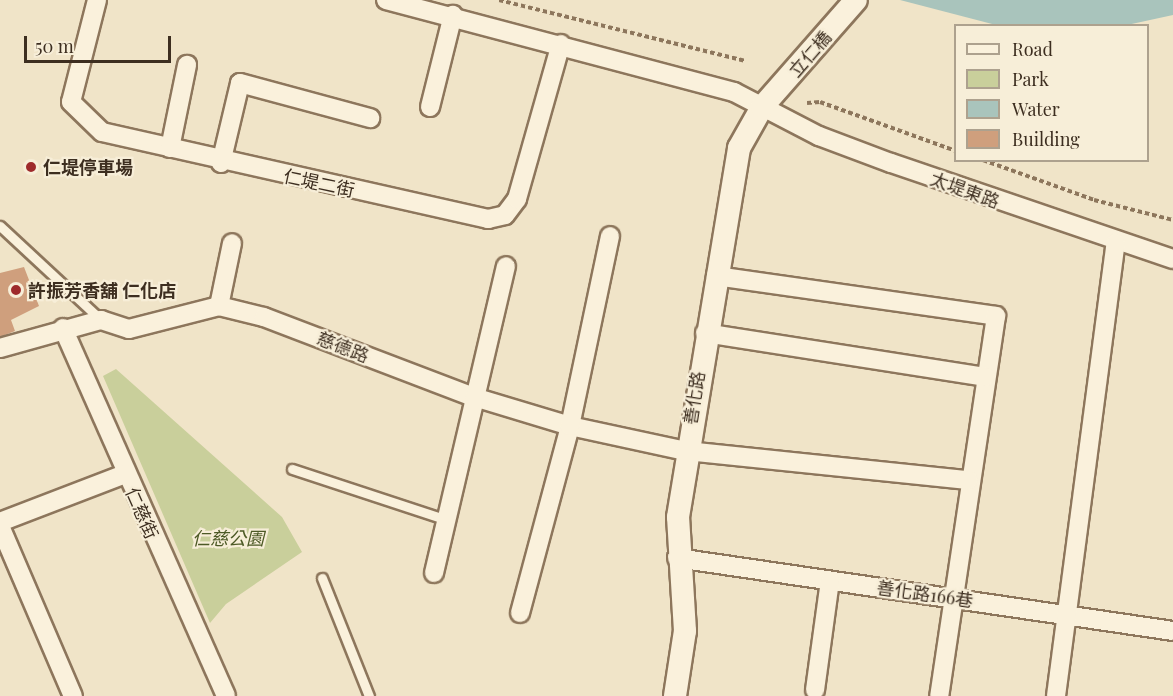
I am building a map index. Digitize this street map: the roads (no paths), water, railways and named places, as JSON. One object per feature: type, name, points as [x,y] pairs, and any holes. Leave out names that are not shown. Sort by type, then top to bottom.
[{"type":"street","name":"仁堤二街","points":[[97,0],[71,102],[102,132],[221,163],[497,218],[520,190],[561,44]]},
{"type":"street","name":"太堤東路","points":[[386,0],[453,15],[734,92],[850,148],[1116,243],[1173,259]]},
{"type":"street","name":"立仁橋","points":[[762,107],[856,0]]},
{"type":"street","points":[[430,106],[453,15]]},
{"type":"street","points":[[170,148],[187,65]]},
{"type":"street","points":[[221,163],[240,83],[370,118]]},
{"type":"street","name":"善化路","points":[[675,696],[685,631],[677,558],[686,451],[739,148],[762,107]]},
{"type":"street","points":[[520,613],[570,426],[610,236]]},
{"type":"street","points":[[219,306],[232,243]]},
{"type":"street","points":[[1056,696],[1069,613],[1116,243]]},
{"type":"street","points":[[434,573],[506,266]]},
{"type":"street","points":[[716,276],[996,316],[969,480],[939,696]]},
{"type":"street","name":"慈德路","points":[[0,348],[63,328],[100,320],[129,329],[219,306],[264,317],[474,397],[570,426],[686,451],[969,480]]},
{"type":"street","name":"仁慈街","points":[[63,328],[125,474],[226,696]]},
{"type":"street","points":[[705,333],[986,377]]},
{"type":"street","points":[[73,696],[0,524],[125,474]]},
{"type":"street","name":"善化路166巷","points":[[677,558],[1069,613],[1173,631]]},
{"type":"street","points":[[815,690],[830,581]]},
{"type":"lane","points":[[0,226],[100,320]]},
{"type":"lane","points":[[292,469],[447,520]]},
{"type":"lane","points":[[322,578],[369,696]]},
{"type":"water","points":[[900,0],[1173,0],[1173,15],[1132,24],[992,24]]},
{"type":"place","name":"仁堤停車場","points":[[31,167]]},
{"type":"place","name":"許振芳香舖 仁化店","points":[[16,290]]},
{"type":"park label","name":"仁慈公園","points":[[228,538]]}]
